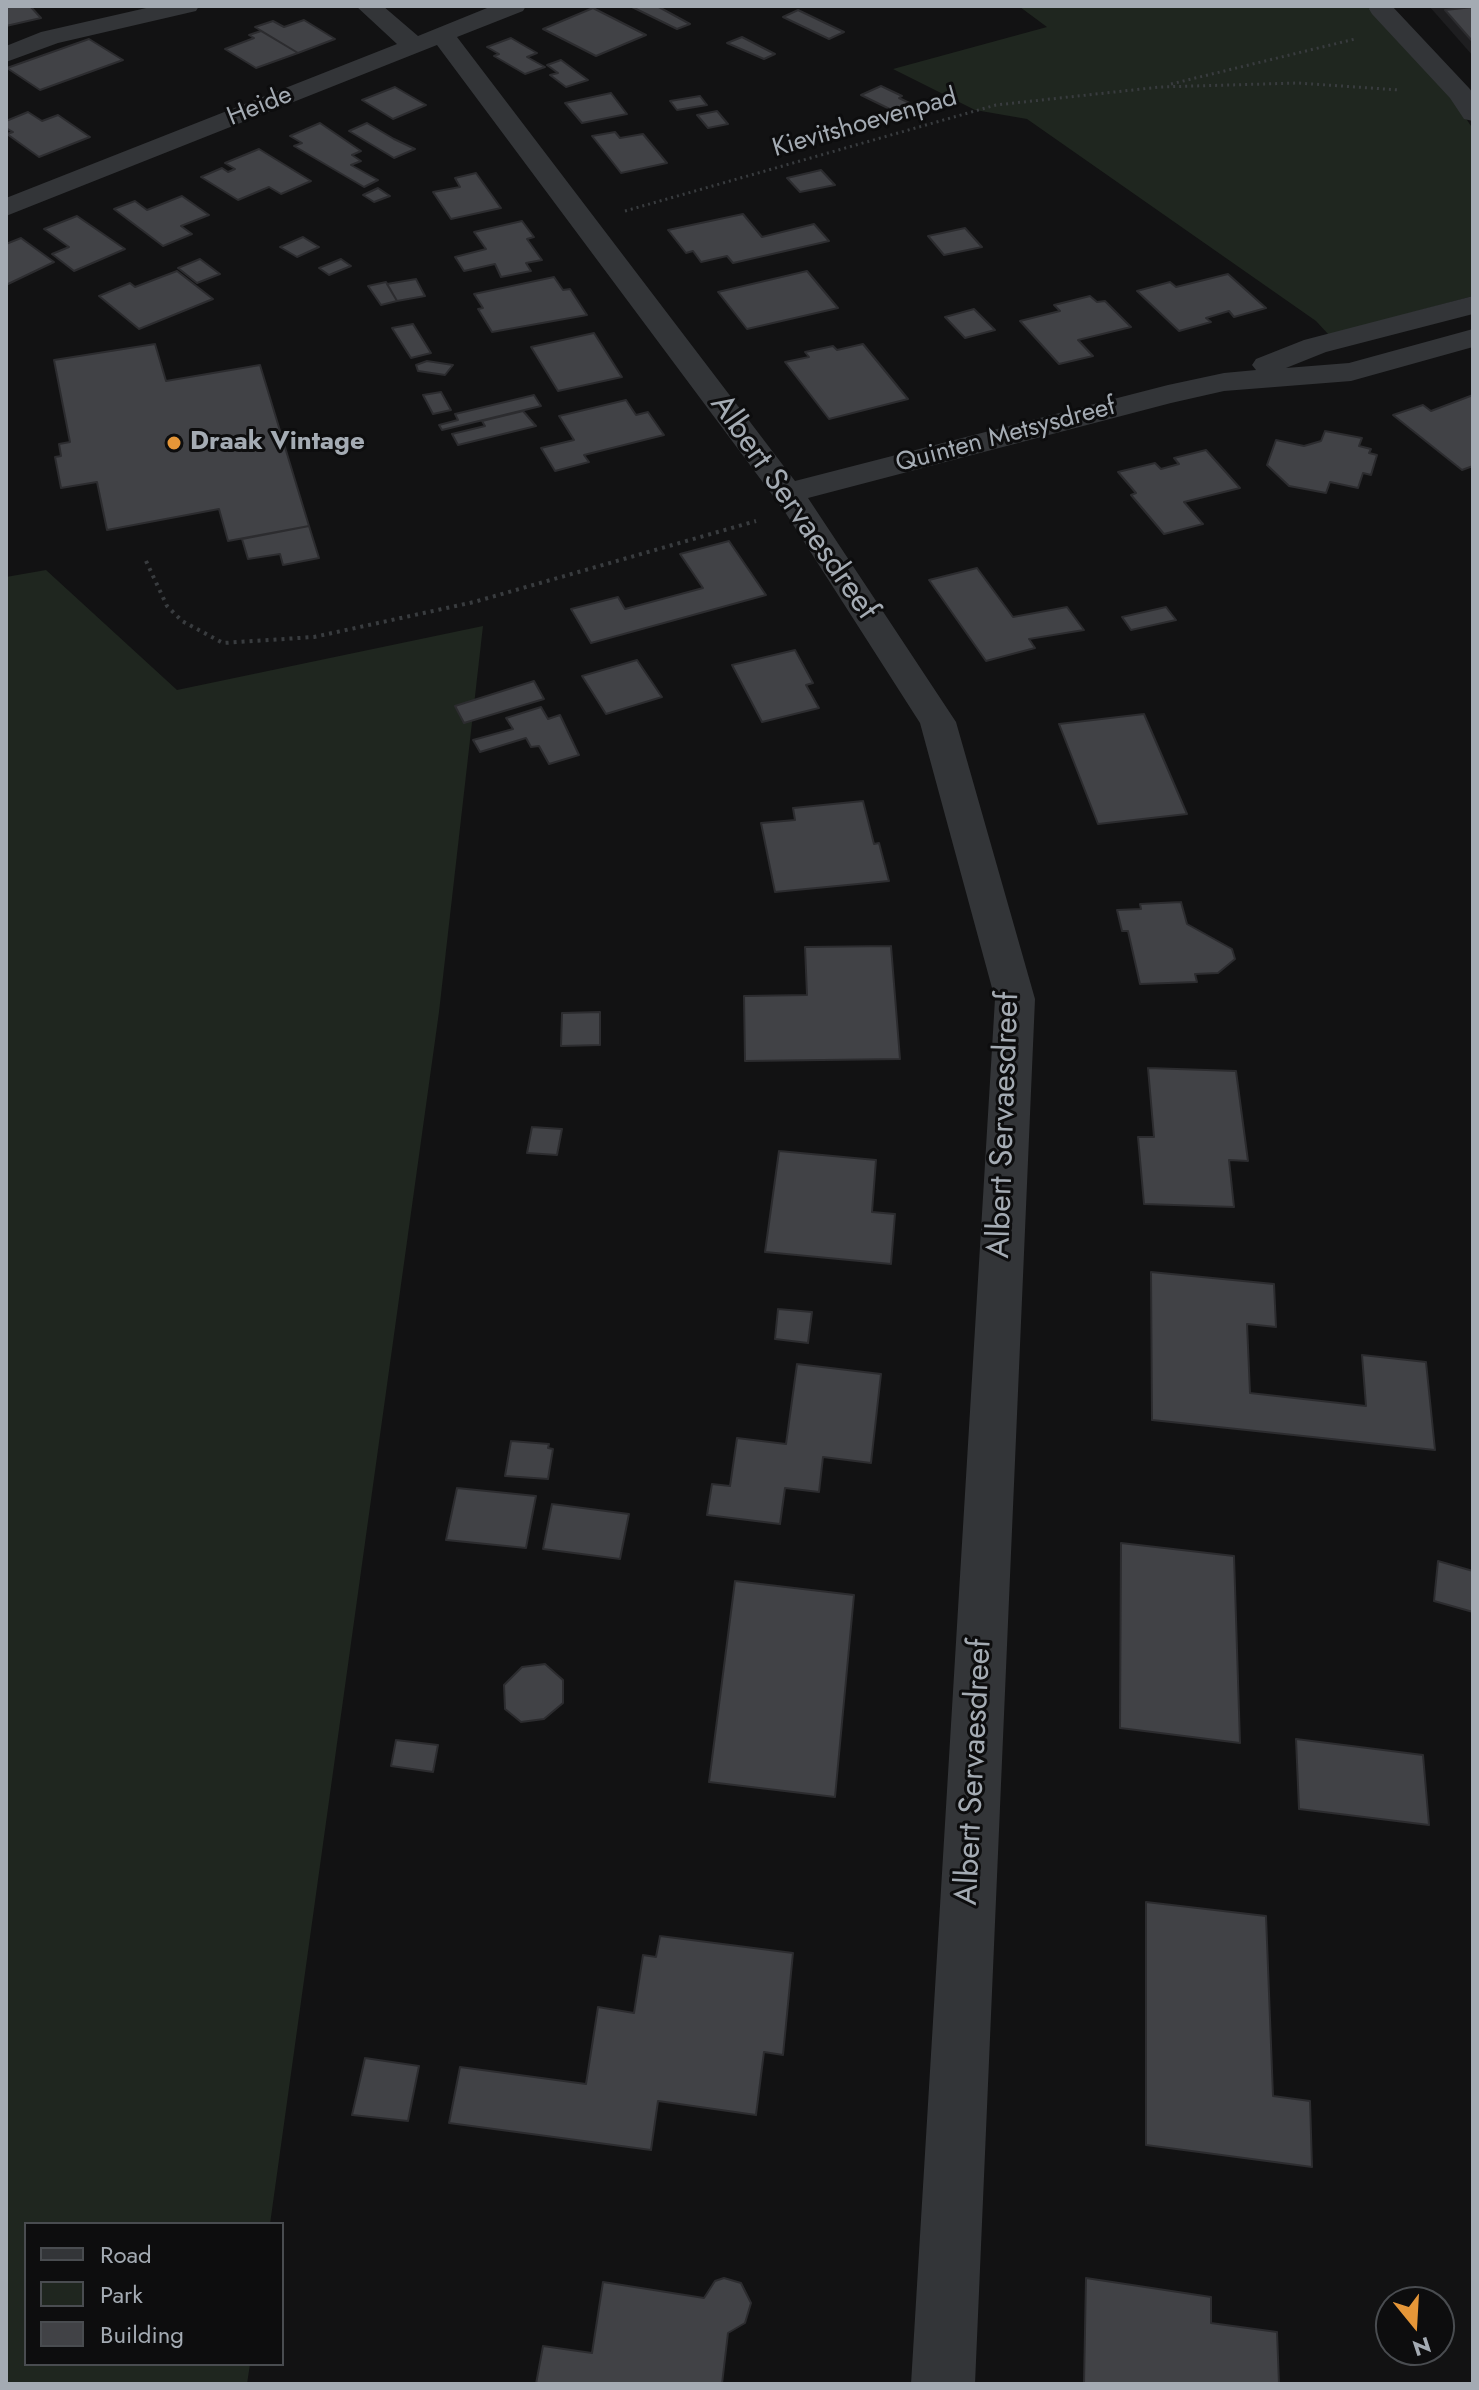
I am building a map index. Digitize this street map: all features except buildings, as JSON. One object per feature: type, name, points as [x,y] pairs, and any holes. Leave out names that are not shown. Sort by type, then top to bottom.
[{"type":"street","points":[[6,55],[50,37],[83,28],[187,6]]},
{"type":"street","name":"Albert Servaesdreef","points":[[368,6],[428,40],[584,223],[793,501],[938,722],[1015,999],[943,2384]]},
{"type":"street","name":"Heide","points":[[6,208],[514,6]]},
{"type":"street","points":[[1381,9],[1466,103]]},
{"type":"street","name":"Quinten Metsysdreef","points":[[1224,382],[1315,346],[1473,305]]},
{"type":"street","name":"Quinten Metsysdreef","points":[[793,501],[1168,394],[1224,382],[1351,372],[1473,338]]},
{"type":"path","name":"Kievitshoevenpad","points":[[1160,87],[1399,28]]},
{"type":"path","name":"Kievitshoevenpad","points":[[584,223],[996,105],[1160,87],[1298,83],[1466,103]]},
{"type":"path","points":[[146,561],[167,606],[182,621],[223,643],[314,637],[474,602],[793,501]]},
{"type":"shaded area","points":[[1429,6],[1473,6],[1473,56]]},
{"type":"green space","points":[[1369,6],[1449,93],[1473,129],[1473,296],[1329,335],[1316,321],[1027,119],[975,110],[893,69],[1047,27],[1020,7]]},
{"type":"green space","points":[[46,570],[177,690],[483,626],[439,1012],[270,2222],[24,2222],[24,2366],[250,2366],[247,2384],[6,2384],[6,577]]},
{"type":"place","name":"Draak Vintage","points":[[174,443]]}]
